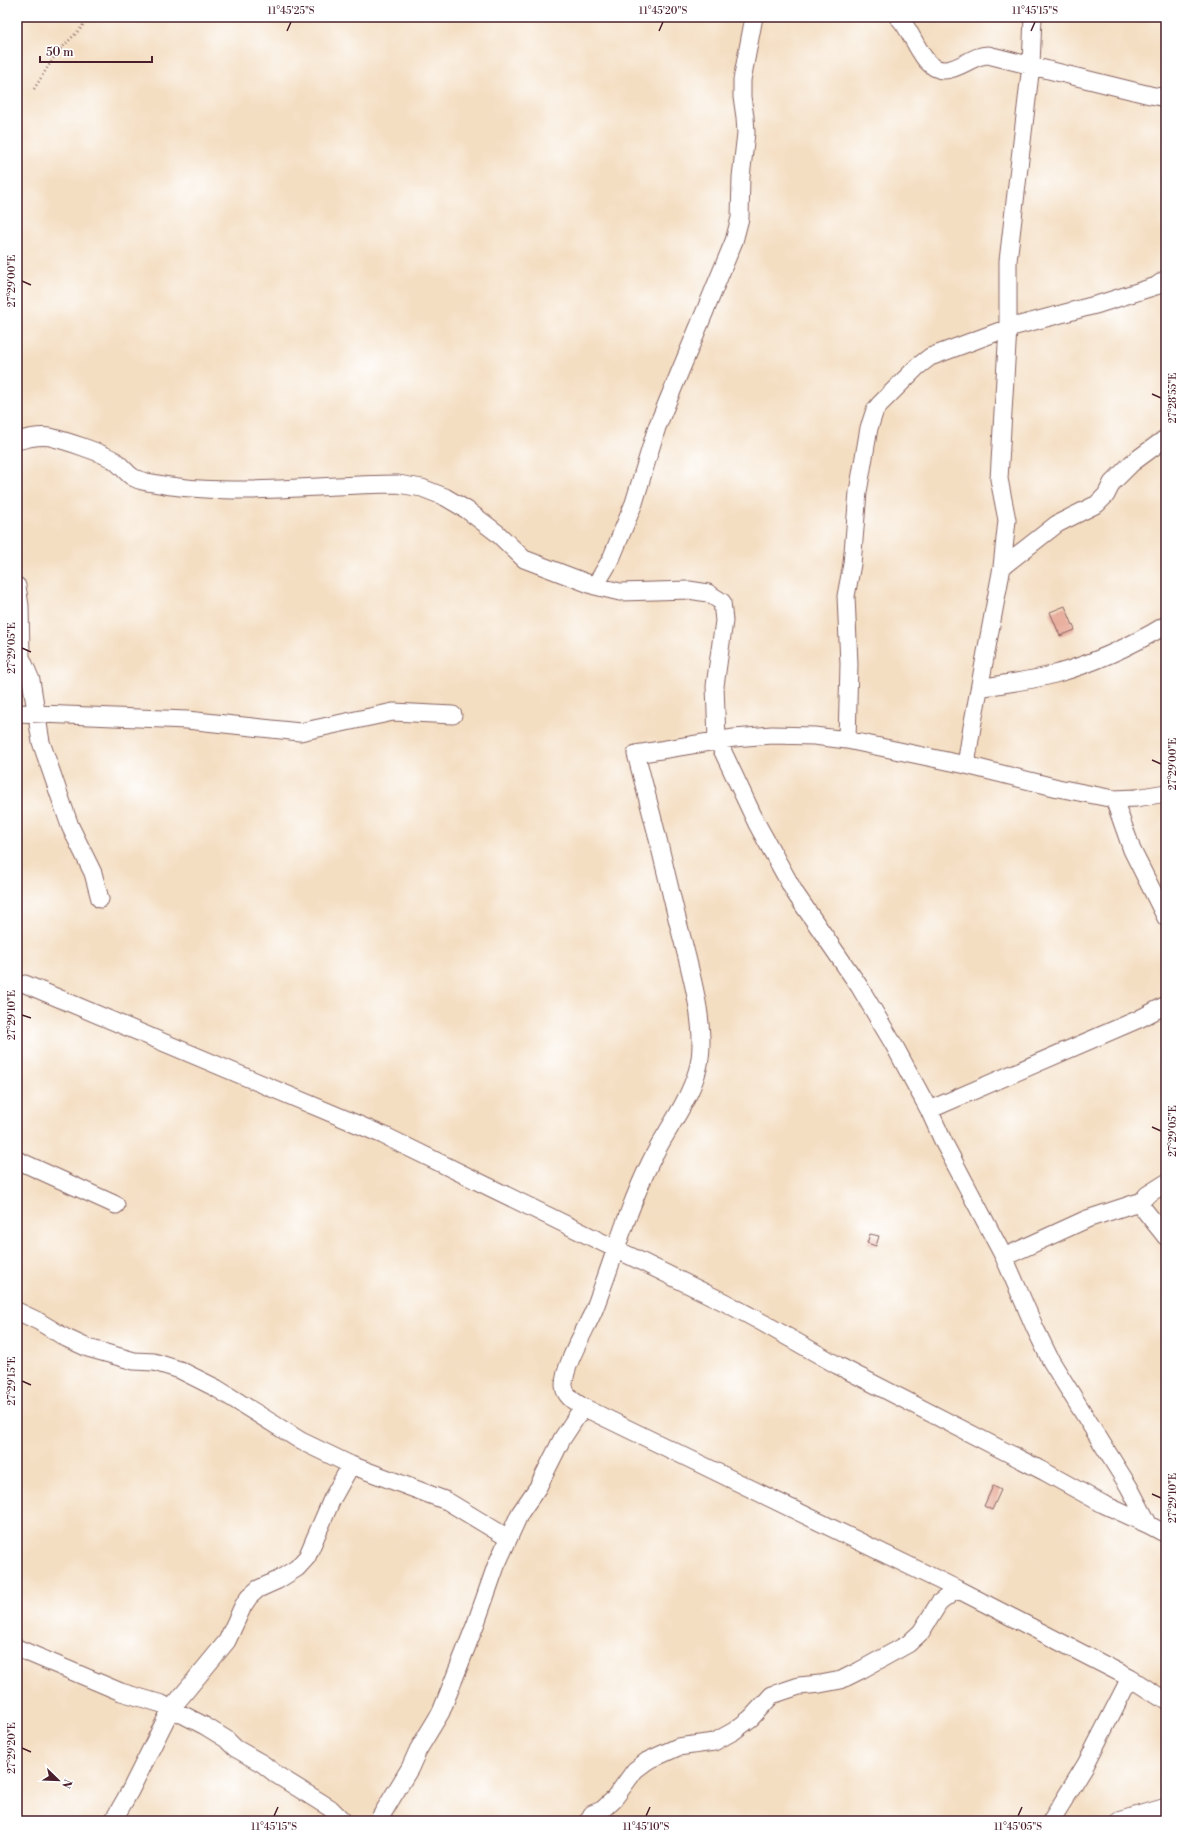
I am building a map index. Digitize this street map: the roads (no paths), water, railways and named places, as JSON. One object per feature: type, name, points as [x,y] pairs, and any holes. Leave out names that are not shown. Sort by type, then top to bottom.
[{"type":"street","points":[[595,586],[611,559],[634,503],[657,427],[731,247],[740,218],[740,177],[746,133],[742,97],[742,80],[754,17]]},
{"type":"street","points":[[898,17],[905,24],[914,43],[932,66],[938,69],[958,67],[981,55],[988,55],[1166,98]]},
{"type":"street","points":[[966,765],[1002,567],[1007,520],[999,472],[1008,328],[1008,261],[1031,65],[1033,17]]},
{"type":"street","points":[[847,740],[849,664],[846,596],[853,557],[858,492],[869,428],[875,410],[901,382],[930,357],[1008,328],[1099,304],[1156,286],[1166,279]]},
{"type":"street","points":[[17,441],[38,436],[49,437],[106,456],[116,462],[127,475],[139,480],[176,487],[222,489],[398,484],[422,488],[445,497],[467,510],[497,533],[524,559],[595,586],[620,592],[689,590],[708,593],[722,602],[724,621],[715,686],[717,739],[757,824],[795,893],[859,986],[894,1045],[1004,1256],[1051,1361],[1129,1487],[1149,1525]]},
{"type":"street","points":[[1002,567],[1057,524],[1097,504],[1106,495],[1112,483],[1132,463],[1166,438]]},
{"type":"street","points":[[17,586],[20,606],[22,657],[31,680],[41,742],[50,772],[70,826],[93,873],[100,899]]},
{"type":"street","points":[[980,688],[1054,674],[1102,659],[1138,642],[1166,625]]},
{"type":"street","points":[[17,713],[187,720],[300,732],[392,712],[453,715]]},
{"type":"street","points":[[1166,793],[1136,798],[1114,799],[1058,788],[966,765],[847,740],[814,736],[772,735],[717,739],[636,754],[692,979],[699,1020],[701,1048],[698,1072],[677,1118],[651,1162],[624,1225],[593,1311],[577,1344],[565,1375],[564,1385],[566,1394],[583,1407],[957,1589],[1130,1678],[1166,1701]]},
{"type":"street","points":[[1114,799],[1132,850],[1166,918]]},
{"type":"street","points":[[25,984],[383,1135],[765,1324],[837,1365],[1045,1472],[1103,1504],[1166,1534]]},
{"type":"street","points":[[929,1110],[1139,1019],[1166,1005]]},
{"type":"street","points":[[17,1160],[116,1204]]},
{"type":"street","points":[[1166,1183],[1147,1194],[1142,1201],[1142,1207],[1147,1215],[1166,1237]]},
{"type":"street","points":[[1004,1256],[1087,1219],[1142,1201]]},
{"type":"street","points":[[17,1311],[38,1321],[66,1338],[88,1348],[134,1361],[154,1362],[180,1370],[216,1388],[301,1441],[351,1465],[447,1501],[508,1538]]},
{"type":"street","points":[[378,1821],[441,1712],[508,1538],[520,1513],[538,1487],[562,1439],[583,1407]]},
{"type":"street","points":[[113,1821],[130,1791],[171,1709],[227,1641],[243,1606],[249,1597],[258,1589],[278,1580],[297,1568],[307,1557],[332,1499],[351,1465]]},
{"type":"street","points":[[588,1821],[592,1814],[602,1810],[614,1799],[635,1770],[648,1761],[678,1748],[714,1742],[734,1731],[751,1718],[772,1695],[798,1686],[841,1680],[908,1644],[921,1632],[938,1603],[957,1589]]},
{"type":"street","points":[[17,1648],[121,1692],[152,1701],[171,1709],[226,1739],[235,1748],[330,1808],[344,1821]]},
{"type":"street","points":[[1051,1821],[1086,1764],[1130,1678]]},
{"type":"street","points":[[1119,1821],[1166,1807]]}]
